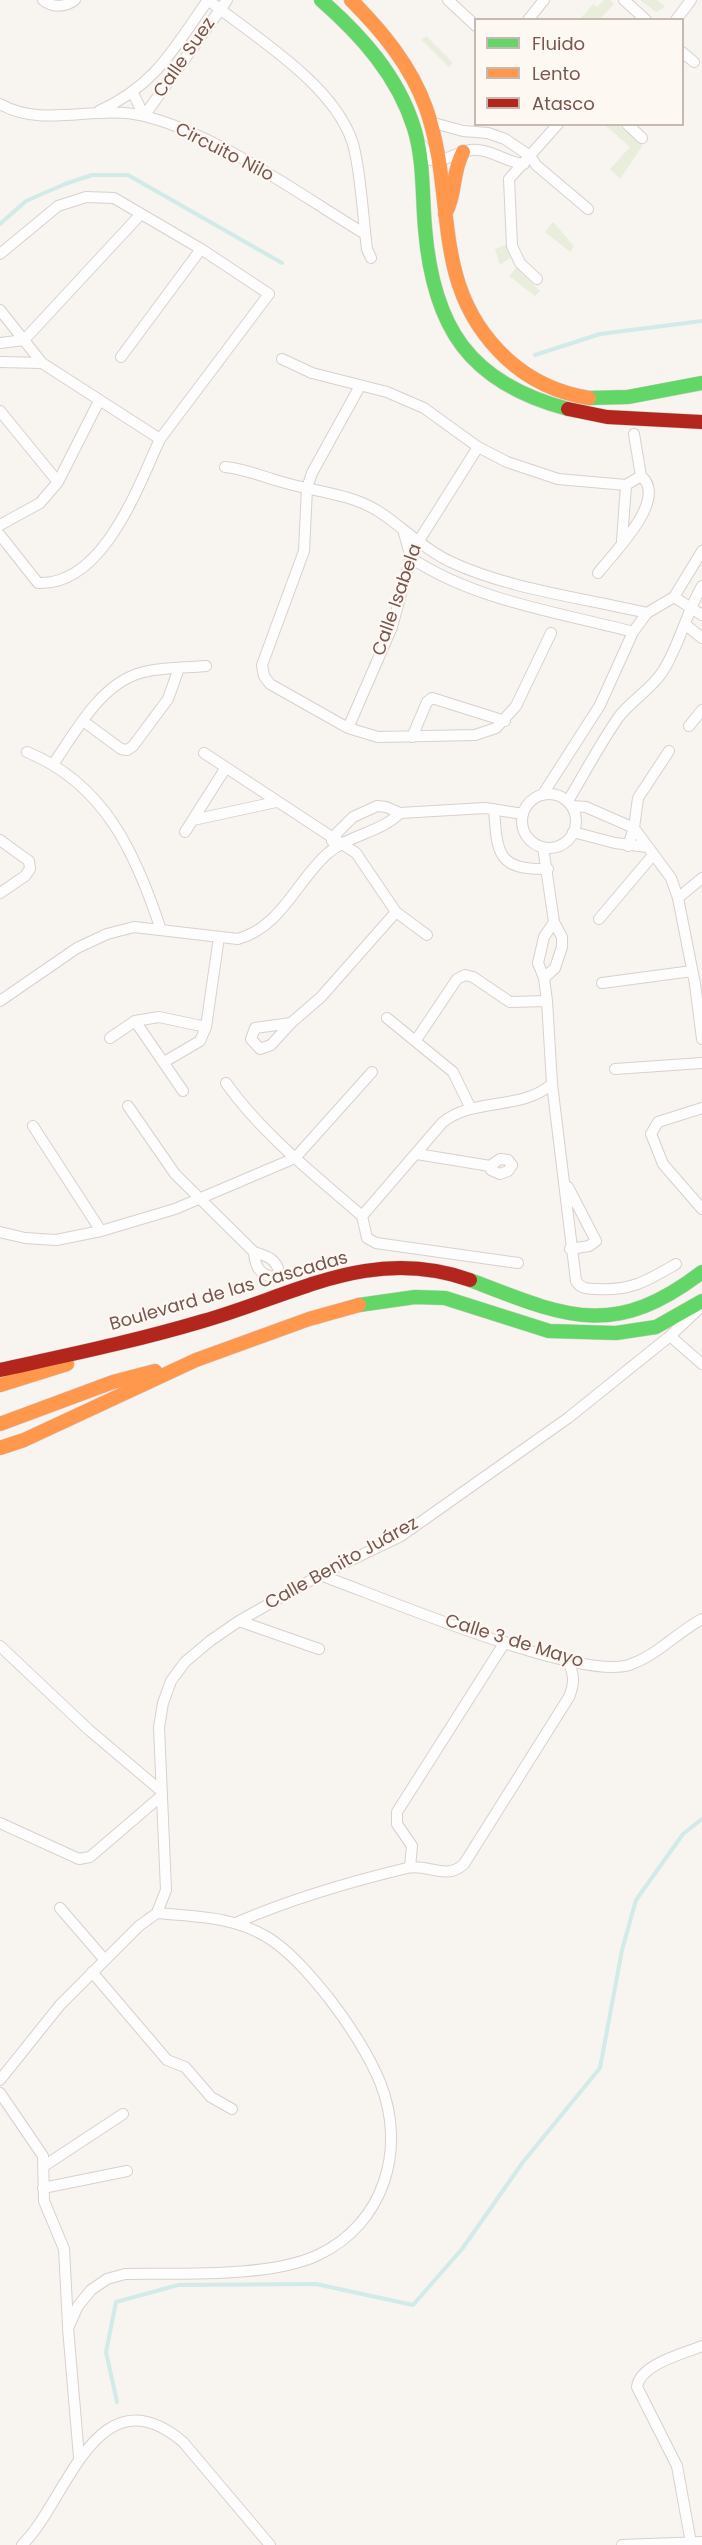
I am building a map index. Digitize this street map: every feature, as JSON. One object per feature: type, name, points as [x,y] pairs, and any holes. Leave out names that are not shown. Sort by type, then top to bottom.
[{"type":"main road","points":[[321,0],[336,13],[382,65],[395,86],[414,129],[433,280],[459,344],[490,374],[510,387],[560,408],[609,417],[696,421],[702,431]]},
{"type":"main road","points":[[351,0],[389,42],[405,66],[430,122],[439,161],[447,249],[459,294],[487,341],[526,374],[551,387],[581,396],[603,399],[702,383]]},
{"type":"main road","points":[[445,214],[452,205],[454,171],[463,152]]},
{"type":"main road","name":"Boulevard de las Cascadas","points":[[0,1370],[138,1339],[235,1312],[312,1282],[354,1272],[427,1269],[457,1276],[541,1308],[585,1316],[636,1312],[682,1289],[702,1272]]},
{"type":"main road","points":[[0,1448],[24,1440],[196,1360],[309,1319],[391,1299],[445,1298],[530,1326],[577,1333],[616,1333],[656,1327],[702,1301]]},
{"type":"main road","points":[[0,1385],[138,1339]]},
{"type":"main road","points":[[0,1424],[113,1382],[196,1360]]},
{"type":"street","points":[[43,0],[55,6],[63,6],[75,0]]},
{"type":"street","points":[[208,0],[301,73],[332,105],[352,144],[366,249],[371,258]]},
{"type":"street","name":"Calle Suez","points":[[97,112],[133,93],[154,75],[208,0]]},
{"type":"street","name":"Calle Suez","points":[[144,116],[227,0]]},
{"type":"street","points":[[336,13],[346,0]]},
{"type":"street","points":[[448,0],[474,24]]},
{"type":"street","points":[[530,18],[544,0]]},
{"type":"street","points":[[624,0],[644,18]]},
{"type":"street","points":[[678,18],[692,0]]},
{"type":"street","points":[[684,54],[694,62]]},
{"type":"street","points":[[133,93],[144,116]]},
{"type":"street","name":"Circuito Nilo","points":[[0,104],[25,114],[36,115],[97,112],[144,116],[218,146],[365,234]]},
{"type":"street","points":[[430,122],[463,131],[488,133],[507,140],[588,209]]},
{"type":"street","points":[[414,129],[427,157],[439,161],[463,152],[480,149],[520,164],[533,161],[557,126]]},
{"type":"street","points":[[629,126],[642,138]]},
{"type":"street","points":[[463,131],[463,152]]},
{"type":"street","points":[[520,164],[509,179],[511,237],[520,263],[537,279]]},
{"type":"street","points":[[0,254],[58,206],[86,197],[114,198],[201,249],[269,294],[160,439],[127,513],[106,543],[78,569],[51,583],[38,583],[0,535]]},
{"type":"street","points":[[0,343],[24,340],[140,215]]},
{"type":"street","points":[[121,357],[201,249]]},
{"type":"street","points":[[0,310],[42,363],[160,439]]},
{"type":"street","points":[[282,359],[312,373],[387,392],[424,408],[478,447],[507,462],[558,479],[626,485],[641,476]]},
{"type":"street","points":[[0,362],[42,363]]},
{"type":"street","points":[[360,386],[312,473],[307,488],[304,551],[262,665],[264,676],[270,684],[348,728],[378,737],[475,735],[488,732],[505,721],[516,706],[552,633]]},
{"type":"street","points":[[0,525],[40,503],[58,482],[99,400]]},
{"type":"street","points":[[0,411],[58,482]]},
{"type":"street","points":[[598,573],[644,513],[650,494],[648,482],[641,476],[634,434]]},
{"type":"street","name":"Calle Isabela","points":[[348,728],[392,627],[417,542],[478,447]]},
{"type":"street","points":[[225,467],[243,468],[307,488],[356,499],[379,512],[404,533],[449,561],[498,580],[647,613]]},
{"type":"street","points":[[622,541],[626,485]]},
{"type":"street","points":[[404,533],[411,558],[428,569],[511,603],[633,632]]},
{"type":"street","points":[[543,794],[600,705],[633,632],[647,613],[674,597],[702,550]]},
{"type":"street","points":[[570,804],[620,715],[655,682],[686,625],[690,607],[702,586]]},
{"type":"street","points":[[569,615],[576,596]]},
{"type":"street","points":[[674,597],[702,615]]},
{"type":"street","points":[[686,625],[702,638]]},
{"type":"street","points":[[54,763],[82,721],[102,698],[122,681],[141,673],[206,666]]},
{"type":"street","points":[[82,721],[121,749],[128,750],[168,699],[179,668]]},
{"type":"street","points":[[412,738],[427,702],[432,698],[505,721]]},
{"type":"street","points":[[600,705],[620,715]]},
{"type":"street","points":[[689,726],[702,710]]},
{"type":"street","points":[[628,846],[634,828],[638,798],[669,751]]},
{"type":"street","points":[[27,752],[54,763],[105,810],[123,835],[138,864],[161,930]]},
{"type":"street","points":[[204,753],[276,802],[345,844],[356,853],[396,912],[427,934]]},
{"type":"street","points":[[185,832],[225,769]]},
{"type":"street","points":[[570,804],[575,814],[573,832],[566,842],[555,847],[543,847],[530,841],[523,828],[523,814],[530,801],[543,794],[552,794],[570,804],[586,807],[634,828],[671,878],[678,898],[692,971],[699,984],[702,1039]]},
{"type":"street","points":[[193,820],[276,802]]},
{"type":"street","points":[[0,1001],[77,948],[107,934],[134,927],[219,938],[238,939],[253,935],[269,924],[328,853],[334,836],[365,810],[386,807],[400,813],[494,809],[523,814]]},
{"type":"street","points":[[494,809],[496,834],[502,853],[511,866],[523,870],[548,869]]},
{"type":"street","points":[[328,853],[382,826],[400,813]]},
{"type":"street","points":[[573,832],[650,851]]},
{"type":"street","points":[[0,840],[29,861],[30,869],[0,893]]},
{"type":"street","points":[[543,847],[554,922],[560,929],[562,947],[555,968],[544,978]]},
{"type":"street","points":[[599,919],[650,851]]},
{"type":"street","points":[[678,898],[702,878]]},
{"type":"street","points":[[291,1023],[321,997],[396,912]]},
{"type":"street","points":[[554,922],[544,937],[538,963],[544,978],[552,1084],[565,1182],[570,1249],[576,1281],[587,1289],[632,1288],[676,1264]]},
{"type":"street","points":[[164,1062],[200,1041],[206,1027],[219,938]]},
{"type":"street","points":[[602,983],[692,971]]},
{"type":"street","points":[[416,1040],[457,979],[465,975],[473,977],[510,1002],[546,1001]]},
{"type":"street","points":[[0,985],[10,992]]},
{"type":"street","points":[[110,1038],[135,1021],[159,1017],[206,1027]]},
{"type":"street","points":[[387,1018],[416,1040],[458,1079],[471,1109]]},
{"type":"street","points":[[135,1021],[183,1091]]},
{"type":"street","points":[[615,1069],[702,1063]]},
{"type":"street","points":[[0,1232],[25,1238],[56,1240],[101,1231],[175,1209],[295,1158],[372,1072]]},
{"type":"street","points":[[226,1083],[245,1111],[362,1216],[367,1238],[376,1243],[518,1263]]},
{"type":"street","points":[[362,1216],[442,1123],[455,1112],[525,1100],[541,1094],[552,1084]]},
{"type":"street","points":[[128,1106],[175,1174],[254,1252]]},
{"type":"street","points":[[702,1108],[658,1122],[651,1134],[663,1164],[702,1209]]},
{"type":"street","points":[[33,1126],[101,1231]]},
{"type":"street","points":[[417,1154],[490,1166]]},
{"type":"street","points":[[565,1182],[596,1236],[594,1244],[570,1249]]},
{"type":"street","name":"Calle Benito Juárez","points":[[157,1913],[165,1890],[159,1727],[163,1703],[171,1681],[185,1662],[239,1621],[320,1575],[401,1536],[568,1418],[670,1336],[702,1306]]},
{"type":"street","points":[[670,1336],[702,1364]]},
{"type":"street","name":"Calle 3 de Mayo","points":[[320,1575],[505,1642],[568,1661],[604,1667],[627,1665],[667,1646],[702,1619]]},
{"type":"street","points":[[239,1621],[319,1649]]},
{"type":"street","points":[[410,1867],[412,1846],[396,1824],[397,1812],[505,1642]]},
{"type":"street","points":[[0,1646],[160,1794],[90,1857],[79,1859],[0,1823]]},
{"type":"street","points":[[238,1922],[264,1911],[410,1867],[449,1873],[458,1870],[464,1864],[569,1697],[574,1684],[574,1675],[568,1661]]},
{"type":"street","points":[[60,1908],[105,1959]]},
{"type":"street","points":[[2,2073],[60,2005],[105,1959],[157,1913],[238,1922],[268,1938],[299,1965],[344,2018],[364,2050],[380,2084],[389,2117],[392,2153],[386,2181],[374,2207],[352,2234],[316,2256],[259,2269],[124,2274],[107,2279],[91,2290],[78,2306],[68,2328]]},
{"type":"street","points":[[92,1972],[167,2060],[185,2067],[211,2097],[232,2109]]},
{"type":"street","points":[[0,2093],[40,2149],[44,2166],[44,2201],[64,2250],[79,2457]]},
{"type":"street","points":[[44,2166],[123,2114]]},
{"type":"street","points":[[43,2188],[127,2171]]},
{"type":"street","points":[[622,2545],[696,2542],[677,2466],[637,2388],[638,2380],[650,2369],[702,2346]]},
{"type":"street","points":[[22,2545],[37,2529],[79,2457],[92,2441],[118,2425],[150,2423],[168,2429],[183,2442],[270,2545]]},
{"type":"green space","points":[[604,0],[610,0],[614,4],[601,18],[581,18],[593,4],[597,7]]},
{"type":"green space","points":[[640,0],[657,0],[665,7],[656,12]]},
{"type":"green space","points":[[426,36],[453,63],[449,67],[422,40]]},
{"type":"green space","points":[[606,126],[619,126],[643,145],[620,179],[610,169],[630,147]]},
{"type":"green space","points":[[553,222],[574,246],[570,252],[545,232]]},
{"type":"green space","points":[[508,244],[512,257],[500,265],[495,249]]},
{"type":"green space","points":[[517,267],[540,291],[535,296],[509,276]]},
{"type":"waterway","points":[[0,224],[26,201],[65,184],[92,175],[128,175],[282,263]]},
{"type":"waterway","points":[[535,355],[600,334],[702,321]]},
{"type":"waterway","points":[[117,2402],[106,2352],[116,2302],[178,2285],[316,2284],[413,2305],[462,2249],[523,2162],[600,2068],[622,1950],[636,1900],[683,1834],[702,1819]]},
{"type":"traffic: fast","points":[[321,0],[364,42],[388,74],[407,109],[420,152],[429,263],[437,294],[448,322],[462,346],[481,366],[505,384],[534,398],[568,409]]},
{"type":"traffic: fast","points":[[589,398],[628,397],[702,383]]},
{"type":"traffic: fast","points":[[470,1280],[534,1304],[562,1312],[589,1315],[615,1314],[642,1307],[670,1293],[702,1272]]},
{"type":"traffic: fast","points":[[359,1305],[415,1297],[445,1298],[549,1331],[616,1333],[656,1327],[702,1301]]},
{"type":"traffic: slow","points":[[351,0],[374,24],[404,64],[426,108],[441,175],[455,271],[466,302],[482,331],[507,359],[525,373],[555,389],[589,398]]},
{"type":"traffic: slow","points":[[445,214],[463,152]]},
{"type":"traffic: slow","points":[[0,1448],[24,1440],[196,1360],[309,1319],[359,1305]]},
{"type":"traffic: slow","points":[[0,1385],[67,1364]]},
{"type":"traffic: slow","points":[[0,1424],[113,1382],[155,1371]]},
{"type":"traffic: jam","points":[[568,409],[607,417],[702,422]]},
{"type":"traffic: jam","points":[[0,1370],[178,1328],[302,1287],[366,1271],[399,1268],[434,1271],[470,1280]]}]
